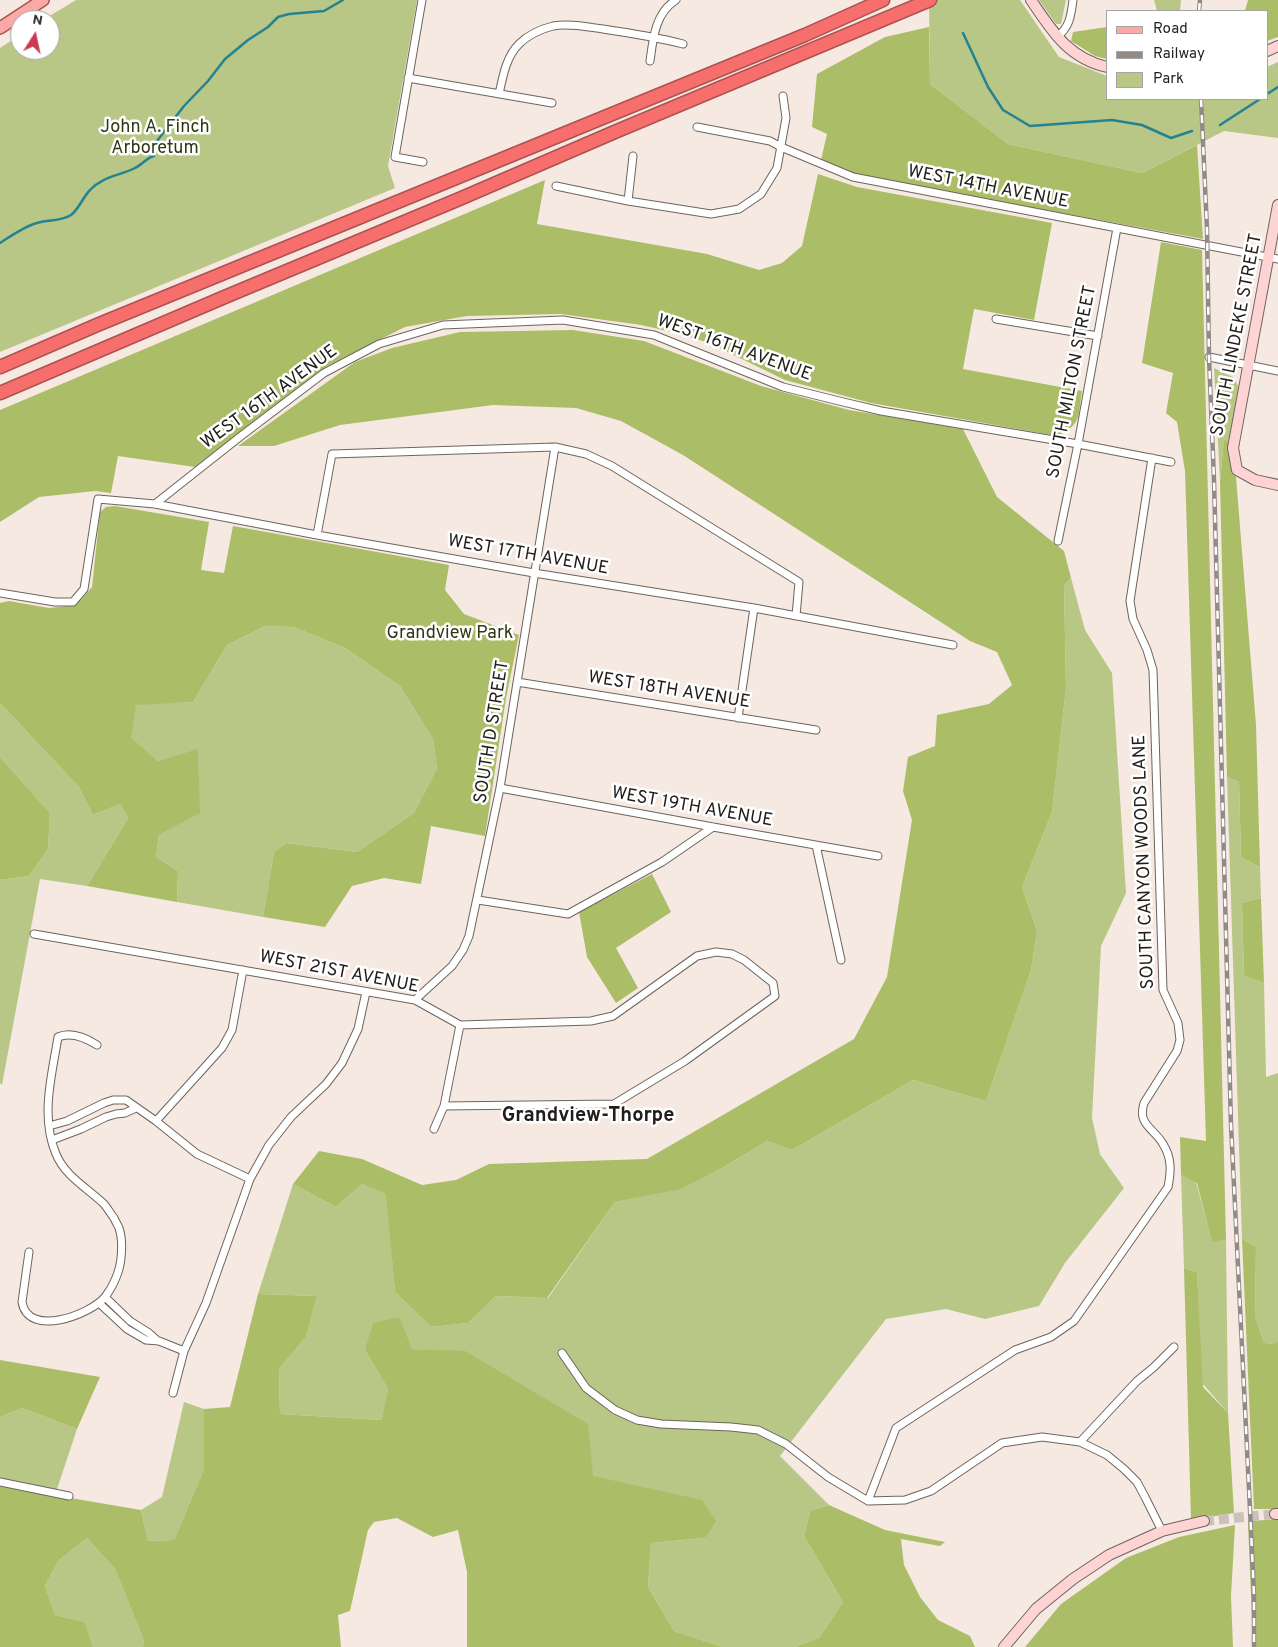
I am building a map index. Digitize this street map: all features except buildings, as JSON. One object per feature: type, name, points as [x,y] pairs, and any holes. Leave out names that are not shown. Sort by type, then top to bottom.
[{"type":"highway","points":[[0,367],[97,325],[805,36],[883,0]]},
{"type":"highway","points":[[0,392],[930,0]]},
{"type":"main road","points":[[0,28],[43,0]]},
{"type":"street","points":[[422,0],[394,157],[423,162]]},
{"type":"street","points":[[650,61],[654,36],[661,15],[676,0]]},
{"type":"street","points":[[1031,0],[1057,37],[1076,54],[1095,64],[1106,67]]},
{"type":"street","points":[[1057,37],[1066,29],[1069,23],[1073,0]]},
{"type":"street","points":[[499,94],[504,71],[510,56],[519,44],[531,34],[554,26],[578,26],[654,36],[683,44]]},
{"type":"street","points":[[408,78],[552,103]]},
{"type":"street","points":[[556,186],[628,201],[711,214],[739,209],[761,194],[777,168],[786,118],[782,96]]},
{"type":"street","name":"WEST 14TH AVENUE","points":[[697,127],[770,141],[781,148],[853,177],[1274,258]]},
{"type":"street","points":[[628,201],[633,156]]},
{"type":"street","name":"SOUTH LINDEKE STREET","points":[[1278,205],[1274,258],[1249,365],[1233,448],[1238,470],[1256,480],[1278,485]]},
{"type":"street","name":"SOUTH MILTON STREET","points":[[1058,541],[1078,444],[1117,228]]},
{"type":"street","points":[[996,319],[1098,336]]},
{"type":"street","name":"WEST 16TH AVENUE","points":[[155,504],[324,374],[379,344],[443,324],[563,320],[654,335],[783,387],[821,397],[881,411],[1078,444],[1171,462]]},
{"type":"street","points":[[1209,357],[1278,371]]},
{"type":"street","points":[[317,535],[332,454],[555,447],[586,454],[612,466],[799,582],[796,616]]},
{"type":"street","name":"SOUTH D STREET","points":[[415,1000],[452,966],[463,950],[469,936],[500,788],[555,447]]},
{"type":"street","name":"SOUTH CANYON WOODS LANE","points":[[868,1501],[896,1428],[1015,1350],[1051,1337],[1074,1321],[1168,1187],[1170,1162],[1167,1152],[1162,1143],[1146,1125],[1141,1111],[1177,1051],[1180,1040],[1178,1023],[1163,990],[1153,670],[1147,650],[1132,619],[1130,600],[1152,458]]},
{"type":"street","name":"WEST 17TH AVENUE","points":[[0,593],[54,602],[73,602],[84,589],[98,499],[155,504],[317,535],[534,573],[754,608],[953,645]]},
{"type":"street","points":[[738,718],[754,608]]},
{"type":"street","name":"WEST 18TH AVENUE","points":[[517,682],[816,730]]},
{"type":"street","name":"WEST 19TH AVENUE","points":[[500,788],[878,856]]},
{"type":"street","points":[[478,900],[568,914],[662,862],[714,828]]},
{"type":"street","points":[[816,845],[841,960]]},
{"type":"street","name":"WEST 21ST AVENUE","points":[[34,934],[415,1000],[460,1025]]},
{"type":"street","points":[[434,1129],[444,1106],[460,1025],[592,1021],[613,1016],[697,956],[716,952],[732,954],[744,960],[773,983],[775,996],[685,1061],[614,1104],[444,1106]]},
{"type":"street","points":[[156,1121],[222,1048],[232,1030],[243,970]]},
{"type":"street","points":[[173,1393],[184,1350],[206,1303],[250,1179],[269,1145],[291,1117],[326,1084],[342,1063],[358,1029],[366,992]]},
{"type":"street","points":[[29,1252],[22,1302],[23,1308],[30,1315],[38,1319],[50,1321],[65,1320],[81,1314],[99,1303],[115,1279],[121,1261],[119,1227],[104,1204],[76,1182],[62,1166],[56,1153],[49,1126],[48,1104],[58,1037],[69,1034],[79,1036],[97,1045]]},
{"type":"street","points":[[49,1126],[67,1121],[96,1106],[113,1100],[126,1100],[197,1154],[250,1179]]},
{"type":"street","points":[[52,1140],[81,1130],[106,1117],[125,1113],[136,1108]]},
{"type":"street","points":[[105,1296],[130,1322],[159,1341]]},
{"type":"street","points":[[99,1303],[127,1328],[146,1340],[159,1341],[184,1350]]},
{"type":"street","points":[[1080,1442],[1137,1381],[1154,1367],[1174,1346]]},
{"type":"street","points":[[562,1353],[586,1388],[615,1410],[637,1420],[661,1424],[758,1430],[786,1444],[828,1477],[868,1501],[905,1500],[931,1491],[1002,1443],[1042,1437],[1080,1442],[1107,1455],[1124,1468],[1137,1482],[1162,1531]]},
{"type":"street","points":[[0,1482],[69,1496]]},
{"type":"street","points":[[1004,1647],[1036,1609],[1073,1579],[1109,1555],[1162,1531],[1204,1521]]},
{"type":"green space","name":"John A. Finch Arboretum","points":[[76,0],[417,0],[388,166],[395,188],[0,352],[0,48],[10,42],[10,60],[60,60],[60,10]]},
{"type":"green space","points":[[929,0],[1020,0],[1059,57],[1106,76],[1106,100],[1268,100],[1268,67],[1278,62],[1278,138],[1224,131],[1142,173],[1008,144],[930,84]]},
{"type":"green space","points":[[1039,0],[1066,0],[1061,24],[1056,24]]},
{"type":"green space","points":[[1154,0],[1181,0],[1180,10],[1157,10]]},
{"type":"green space","points":[[1248,0],[1278,0],[1278,37],[1268,41],[1268,10],[1245,10]]},
{"type":"green space","points":[[929,27],[930,84],[1008,144],[1142,173],[1197,145],[1203,239],[850,174],[821,160],[827,134],[812,127],[817,74],[885,37]]},
{"type":"green space","points":[[1106,27],[1106,59],[1095,56],[1071,41],[1073,32]]},
{"type":"green space","points":[[818,174],[857,187],[1052,223],[1034,320],[974,309],[963,369],[1082,391],[1079,413],[1071,428],[1057,436],[871,403],[785,380],[709,343],[641,325],[561,314],[467,316],[405,327],[327,366],[195,467],[118,456],[111,493],[95,491],[39,497],[0,522],[0,410],[545,180],[537,224],[707,254],[759,270],[782,263],[802,246]]},
{"type":"green space","points":[[1161,242],[1202,250],[1226,1240],[1212,1242],[1197,1183],[1181,1175],[1180,1137],[1206,1141],[1185,471],[1177,422],[1166,413],[1173,373],[1142,363]]},
{"type":"green space","points":[[573,330],[644,341],[761,386],[849,410],[963,429],[997,497],[1064,551],[1071,578],[1064,585],[1066,688],[1052,812],[1022,887],[1037,931],[1031,970],[986,1101],[913,1080],[792,1150],[767,1141],[722,1168],[680,1189],[615,1202],[547,1298],[496,1296],[468,1323],[431,1327],[395,1292],[386,1194],[362,1184],[336,1207],[293,1184],[319,1151],[362,1159],[422,1185],[456,1180],[489,1164],[647,1159],[854,1039],[887,977],[912,820],[903,791],[908,757],[935,746],[937,715],[989,704],[1012,685],[997,652],[970,641],[683,455],[621,421],[576,408],[493,405],[340,425],[274,446],[238,446],[355,362],[392,348],[460,332]]},
{"type":"green space","points":[[1214,368],[1233,377],[1239,387],[1229,442],[1224,441],[1220,481]]},
{"type":"green space","points":[[1224,440],[1229,442],[1233,474],[1236,477],[1256,725],[1260,867],[1241,857],[1239,782],[1227,777],[1220,481]]},
{"type":"green space","name":"Grandview Park","points":[[115,506],[209,522],[201,570],[224,573],[233,526],[449,565],[445,590],[464,614],[519,635],[506,698],[485,836],[431,826],[421,884],[384,878],[352,886],[325,927],[263,917],[274,852],[286,843],[357,852],[414,813],[437,768],[433,739],[400,686],[345,648],[294,627],[265,626],[227,645],[193,702],[136,705],[131,738],[158,761],[198,749],[200,813],[159,835],[156,857],[178,871],[177,902],[87,886],[128,818],[120,804],[93,815],[79,787],[0,703],[0,603],[9,601],[49,608],[68,606],[81,600],[92,587],[100,512],[106,507]]},
{"type":"green space","points":[[1071,578],[1085,630],[1112,673],[1126,893],[1101,946],[1092,1118],[1100,1154],[1124,1188],[1065,1263],[1039,1306],[985,1319],[946,1309],[886,1319],[780,1456],[829,1505],[810,1511],[804,1536],[843,1602],[819,1638],[795,1647],[723,1647],[674,1631],[648,1587],[651,1543],[706,1538],[593,1476],[465,1352],[412,1349],[365,1350],[388,1389],[383,1420],[280,1414],[279,1369],[306,1337],[317,1296],[258,1294],[293,1184],[336,1207],[362,1184],[387,1194],[395,1292],[431,1327],[468,1323],[496,1296],[548,1298],[615,1202],[680,1188],[722,1168],[767,1141],[792,1150],[913,1080],[986,1101],[1031,970],[1037,931],[1022,887],[1052,812],[1066,688],[1064,585]]},
{"type":"green space","points":[[265,626],[294,627],[345,648],[400,686],[433,739],[437,768],[414,813],[357,852],[286,843],[274,852],[263,917],[177,902],[178,871],[156,857],[159,835],[199,813],[198,750],[158,761],[130,738],[136,704],[193,702],[227,645]]},
{"type":"green space","points":[[0,703],[79,787],[93,815],[120,804],[128,818],[87,886],[40,879],[2,1085],[0,1083],[0,880],[29,876],[48,849],[50,813],[0,757]]},
{"type":"green space","points":[[0,757],[50,813],[48,849],[29,876],[0,880]]},
{"type":"green space","points":[[1227,777],[1239,782],[1241,857],[1260,867],[1261,898],[1242,903],[1244,974],[1264,983],[1266,1077],[1278,1073],[1278,1341],[1273,1344],[1264,1343],[1255,1316],[1256,1247],[1242,1239]]},
{"type":"green space","points":[[652,874],[671,912],[616,948],[638,988],[616,1003],[587,957],[579,912]]},
{"type":"green space","points":[[1261,898],[1264,983],[1244,975],[1242,903]]},
{"type":"green space","points":[[1181,1175],[1196,1182],[1212,1241],[1226,1240],[1228,1413],[1202,1383],[1197,1272],[1184,1268]]},
{"type":"green space","points":[[1242,1239],[1256,1247],[1255,1316],[1264,1343],[1273,1344],[1278,1341],[1278,1509],[1254,1509]]},
{"type":"green space","points":[[1184,1268],[1197,1272],[1203,1387],[1228,1413],[1234,1513],[1191,1520]]},
{"type":"green space","points":[[258,1294],[317,1296],[306,1337],[279,1369],[280,1414],[382,1420],[388,1389],[365,1350],[373,1323],[399,1317],[412,1349],[465,1351],[588,1424],[593,1476],[702,1500],[716,1521],[705,1538],[651,1543],[648,1587],[674,1631],[723,1647],[467,1647],[467,1572],[458,1530],[433,1537],[397,1518],[374,1522],[368,1530],[350,1611],[338,1615],[341,1647],[143,1647],[144,1641],[115,1569],[87,1538],[58,1561],[45,1586],[55,1615],[85,1622],[93,1647],[0,1647],[0,1486],[141,1510],[148,1541],[174,1540],[204,1469],[204,1409],[230,1407]]},
{"type":"green space","points":[[0,1360],[100,1377],[77,1429],[22,1408],[0,1417]]},
{"type":"green space","points":[[184,1402],[204,1409],[204,1469],[174,1540],[148,1541],[141,1510],[162,1497]]},
{"type":"green space","points":[[22,1408],[77,1429],[55,1495],[0,1486],[0,1417]]},
{"type":"green space","points":[[829,1505],[885,1530],[945,1542],[940,1546],[901,1539],[904,1565],[920,1597],[938,1620],[970,1636],[975,1647],[795,1647],[819,1638],[843,1602],[804,1536],[810,1511]]},
{"type":"green space","points":[[1278,1519],[1278,1647],[1253,1647],[1248,1522]]},
{"type":"green space","points":[[1235,1525],[1231,1596],[1233,1647],[1025,1647],[1061,1604],[1126,1558],[1179,1537]]},
{"type":"green space","points":[[87,1538],[115,1569],[144,1641],[143,1647],[93,1647],[85,1622],[55,1615],[45,1586],[58,1561]]},
{"type":"waterway","points":[[0,243],[32,224],[63,219],[71,215],[95,185],[129,171],[154,156],[157,141],[184,106],[208,81],[225,59],[248,40],[268,27],[278,17],[289,14],[324,11],[343,0]]},
{"type":"waterway","points":[[963,33],[988,87],[1003,110],[1030,126],[1112,120],[1142,125],[1171,138],[1192,131]]},
{"type":"waterway","points":[[1268,93],[1278,87]]},
{"type":"waterway","points":[[1220,125],[1258,100]]},
{"type":"tunnel","points":[[1204,1521],[1275,1514]]},
{"type":"railway","points":[[1199,10],[1200,0]]},
{"type":"railway","points":[[1201,100],[1207,229],[1231,1125],[1254,1595],[1254,1647]]},
{"type":"district","name":"Grandview-Thorpe","points":[[588,1117]]}]
